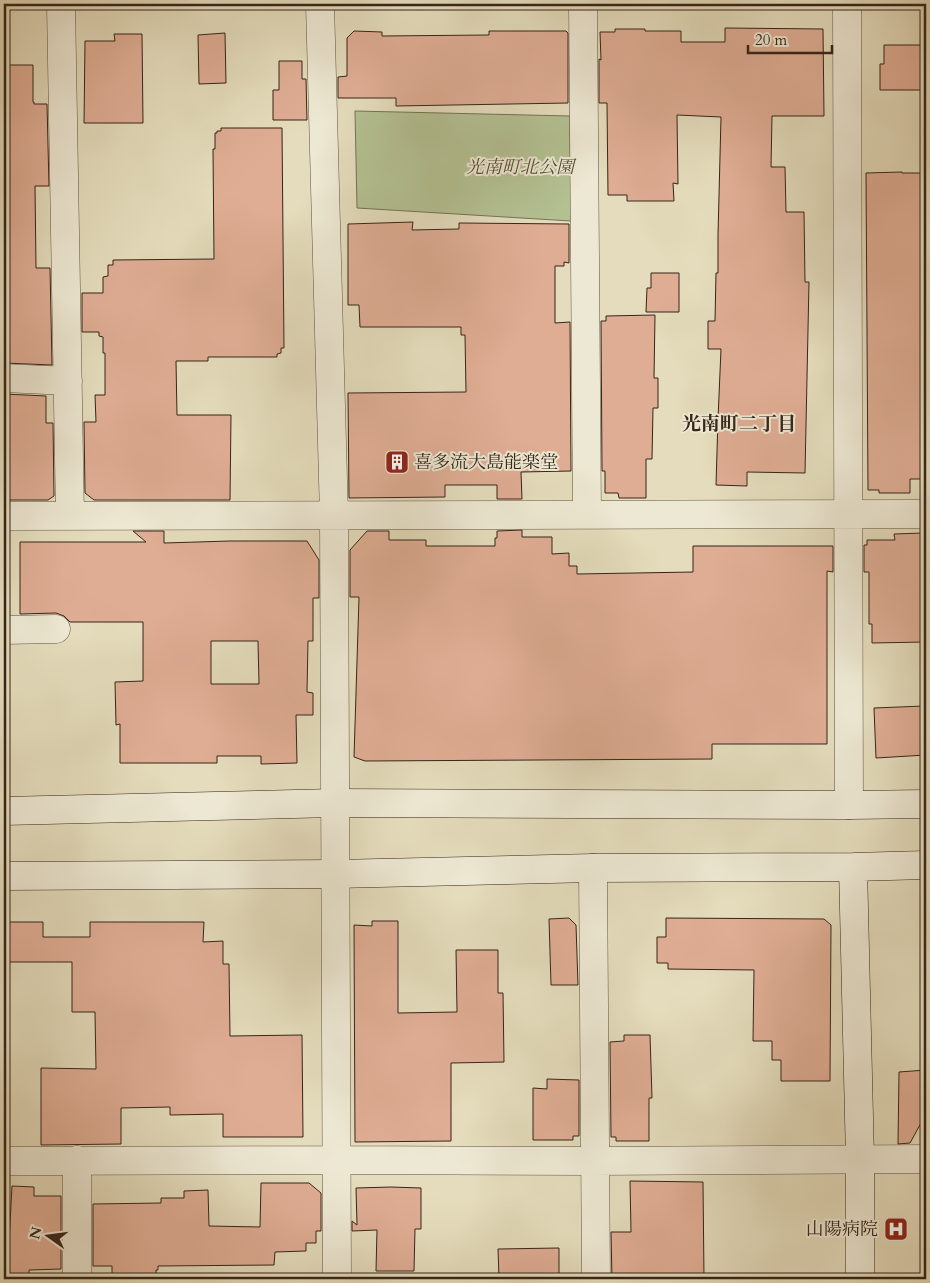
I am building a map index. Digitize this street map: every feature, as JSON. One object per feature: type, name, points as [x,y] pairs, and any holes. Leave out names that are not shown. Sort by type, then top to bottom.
[{"type":"street","points":[[61,4],[70,516]]},
{"type":"street","points":[[320,4],[334,516],[337,1279]]},
{"type":"street","points":[[583,4],[587,515]]},
{"type":"street","points":[[847,4],[849,805]]},
{"type":"street","points":[[4,378],[68,381]]},
{"type":"street","points":[[4,516],[926,514]]},
{"type":"street","points":[[4,630],[56,629]]},
{"type":"street","points":[[4,811],[334,804],[926,804]]},
{"type":"street","points":[[4,876],[335,874],[593,868],[926,865]]},
{"type":"street","points":[[853,867],[860,1159],[860,1279]]},
{"type":"street","points":[[593,868],[596,1279]]},
{"type":"street","points":[[4,1161],[926,1159]]},
{"type":"street","points":[[77,1160],[77,1279]]},
{"type":"green space","name":"光南町北公園","points":[[355,111],[570,116],[571,221],[357,208]]},
{"type":"building","points":[[725,28],[823,29],[824,116],[772,116],[771,167],[785,167],[786,212],[804,212],[805,282],[809,282],[805,473],[747,472],[747,486],[716,485],[721,349],[708,349],[708,321],[715,321],[716,273],[718,273],[721,117],[677,115],[678,184],[673,183],[674,201],[627,201],[627,195],[608,195],[607,103],[599,103],[600,32],[615,32],[615,29],[681,31],[681,42],[725,42]]},
{"type":"building","points":[[354,31],[382,32],[382,36],[489,35],[489,31],[566,31],[568,33],[568,103],[396,106],[396,98],[338,98],[338,77],[347,76],[347,38]]},
{"type":"building","points":[[225,33],[226,83],[199,84],[198,35]]},
{"type":"building","points":[[114,34],[142,34],[143,123],[84,123],[85,41],[115,41]]},
{"type":"building","points":[[884,45],[924,45],[925,90],[880,90],[880,64],[884,64]]},
{"type":"building","points":[[279,61],[302,61],[302,79],[306,79],[307,120],[273,120],[273,90],[279,90]]},
{"type":"building","points":[[4,65],[33,65],[33,102],[34,104],[47,104],[49,186],[35,186],[36,268],[50,268],[52,365],[4,363]]},
{"type":"building","points":[[221,128],[282,128],[284,348],[281,348],[281,353],[277,354],[277,357],[208,357],[208,361],[176,361],[177,415],[231,415],[230,500],[94,500],[85,493],[84,422],[96,422],[95,395],[105,395],[105,353],[103,353],[103,337],[99,336],[99,332],[82,332],[82,293],[103,293],[103,277],[108,276],[108,265],[113,265],[113,260],[214,259],[213,149],[215,149],[215,133],[221,131]]},
{"type":"building","points":[[866,173],[926,173],[926,479],[910,479],[910,493],[879,493],[879,490],[868,490]]},
{"type":"building","points":[[413,222],[412,230],[459,229],[459,223],[569,224],[569,263],[564,262],[564,266],[555,266],[555,323],[570,322],[571,471],[521,472],[522,499],[497,499],[497,485],[445,485],[445,497],[349,498],[348,393],[466,392],[465,335],[461,335],[461,327],[360,327],[359,305],[348,305],[348,224]]},
{"type":"building","points":[[651,273],[679,273],[679,312],[646,312],[647,288],[651,288]]},
{"type":"building","points":[[655,315],[654,378],[658,378],[658,408],[653,408],[652,459],[646,459],[646,498],[619,498],[618,493],[605,493],[605,471],[602,471],[601,321],[606,321],[606,316]]},
{"type":"building","points":[[4,394],[46,396],[46,423],[53,423],[54,496],[48,500],[4,500]]},
{"type":"building","points":[[522,530],[522,537],[552,537],[552,554],[569,553],[569,566],[577,566],[577,574],[693,572],[693,546],[833,546],[833,572],[827,571],[827,744],[712,744],[712,759],[365,761],[354,757],[359,597],[350,597],[350,550],[367,531],[389,531],[389,540],[426,540],[426,546],[495,546],[497,531]]},
{"type":"building","points":[[133,531],[164,531],[164,543],[307,541],[319,560],[319,598],[313,598],[313,641],[308,641],[307,692],[313,693],[313,715],[296,715],[297,763],[261,764],[261,756],[217,756],[217,763],[120,763],[120,724],[116,725],[115,682],[143,681],[143,622],[70,622],[64,616],[56,613],[20,614],[20,542],[146,542]],"holes":[[[211,641],[258,641],[259,684],[211,684]]]},
{"type":"building","points":[[924,533],[925,642],[872,643],[872,624],[869,624],[869,572],[864,572],[864,545],[867,545],[867,540],[895,540],[894,534]]},
{"type":"building","points":[[924,706],[926,755],[876,758],[874,708]]},
{"type":"building","points":[[569,918],[576,925],[578,985],[551,985],[549,919]]},
{"type":"building","points":[[666,918],[824,919],[831,925],[830,1081],[781,1081],[781,1060],[772,1060],[772,1041],[753,1041],[754,970],[668,969],[668,963],[657,963],[657,937],[666,937]]},
{"type":"building","points":[[372,921],[398,921],[398,1013],[457,1012],[456,950],[498,950],[498,993],[503,993],[504,1062],[451,1063],[451,1141],[355,1142],[354,925],[372,926]]},
{"type":"building","points":[[4,922],[43,922],[43,937],[90,937],[90,922],[204,922],[203,942],[223,941],[223,964],[229,964],[230,1036],[302,1035],[303,1137],[223,1137],[223,1114],[170,1115],[170,1107],[121,1108],[121,1144],[41,1145],[41,1068],[96,1069],[95,1012],[72,1012],[72,962],[4,962]]},
{"type":"building","points":[[624,1035],[650,1035],[652,1098],[649,1098],[649,1141],[616,1141],[616,1137],[611,1137],[610,1042],[624,1041]]},
{"type":"building","points":[[926,1070],[926,1114],[910,1143],[898,1144],[899,1072]]},
{"type":"building","points":[[547,1079],[579,1080],[579,1136],[573,1136],[573,1140],[533,1140],[533,1088],[547,1089]]},
{"type":"building","points":[[630,1181],[703,1182],[704,1279],[612,1279],[611,1232],[631,1232]]},
{"type":"building","points":[[261,1183],[309,1183],[321,1193],[321,1231],[316,1231],[316,1243],[306,1243],[306,1251],[275,1252],[274,1265],[158,1266],[156,1279],[112,1279],[112,1266],[93,1266],[93,1204],[161,1203],[161,1198],[184,1198],[184,1191],[208,1190],[209,1226],[260,1227]]},
{"type":"building","points":[[12,1186],[34,1187],[34,1196],[61,1196],[61,1269],[29,1270],[29,1279],[7,1279]]},
{"type":"building","points":[[356,1188],[421,1188],[421,1229],[415,1229],[414,1271],[376,1271],[377,1230],[352,1231],[352,1221],[357,1225]]},
{"type":"building","points":[[559,1248],[559,1278],[499,1278],[498,1249]]},
{"type":"place","name":"喜多流大島能楽堂","points":[[397,462]]},
{"type":"place","name":"山陽病院","points":[[896,1229]]},
{"type":"district","name":"光南町二丁目","points":[[739,424]]}]
